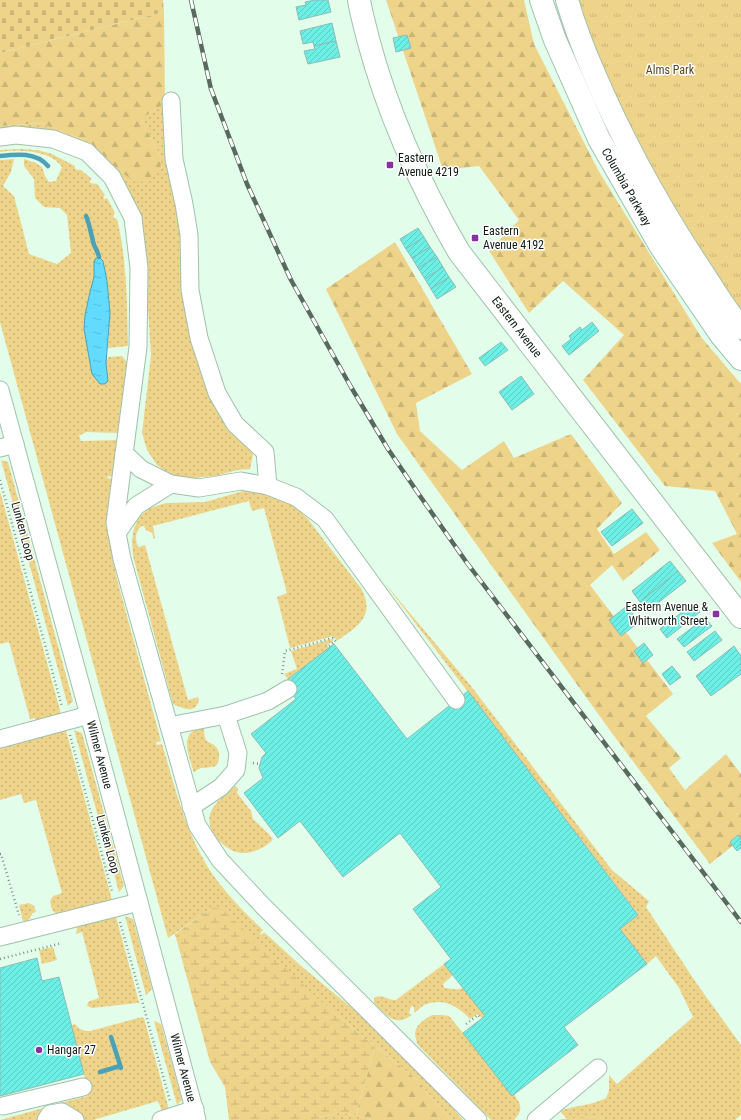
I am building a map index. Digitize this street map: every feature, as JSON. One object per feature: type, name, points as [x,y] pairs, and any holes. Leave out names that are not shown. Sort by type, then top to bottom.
[{"type":"main road","name":"Eastern Avenue","points":[[359,0],[374,59],[391,112],[413,165],[438,216],[459,252],[741,617]]},
{"type":"main road","name":"Columbia Parkway","points":[[541,0],[555,40],[598,139],[661,247],[722,336],[741,359]]},
{"type":"main road","name":"Columbia Parkway","points":[[567,0],[583,48],[617,125],[634,158],[672,225],[741,328]]},
{"type":"street","points":[[171,100],[174,159],[184,204],[188,235],[190,290],[198,338],[217,393],[235,424],[265,452],[268,486]]},
{"type":"street","points":[[0,137],[16,135],[53,139],[87,152],[112,177],[133,218],[139,268],[138,346],[115,523],[122,559],[197,825],[220,860],[478,1120]]},
{"type":"street","name":"Wilmer Avenue","points":[[0,390],[7,446],[89,715],[196,1115]]},
{"type":"street","points":[[124,453],[141,469],[171,484],[199,488],[241,481],[268,486],[296,498],[325,519],[456,700]]},
{"type":"street","points":[[117,533],[136,506],[171,484]]},
{"type":"street","points":[[169,726],[226,715],[268,701],[288,689]]},
{"type":"street","points":[[0,739],[89,715]]},
{"type":"street","points":[[191,807],[221,788],[236,770],[238,753],[226,715]]},
{"type":"street","points":[[0,938],[139,902]]},
{"type":"street","points":[[536,1120],[598,1068]]},
{"type":"street","points":[[3,1106],[83,1087]]},
{"type":"street","points":[[46,1120],[50,1114],[62,1112],[76,1120]]},
{"type":"street","points":[[167,1118],[196,1115]]},
{"type":"path","name":"Lunken Loop","points":[[0,480],[116,908],[167,1118]]},
{"type":"path","points":[[285,651],[332,638],[335,642],[329,646]]},
{"type":"path","points":[[0,854],[24,931]]},
{"type":"path","points":[[0,959],[62,943]]},
{"type":"path","points":[[466,1024],[478,1015],[481,1019]]},
{"type":"green space","points":[[0,0],[163,0],[164,12],[0,53]]},
{"type":"green space","points":[[386,0],[524,0],[534,44],[598,170],[701,337],[741,384],[741,582],[712,543],[737,534],[715,491],[665,486],[583,380],[624,335],[563,281],[529,313],[489,251],[519,220],[479,166],[443,170]]},
{"type":"green space","name":"Alms Park","points":[[567,0],[741,0],[741,328],[672,225]]},
{"type":"green space","points":[[164,12],[165,103],[141,119],[162,159],[160,168],[145,182],[134,181],[119,171],[90,142],[40,123],[0,126],[0,53]]},
{"type":"green space","points":[[165,103],[196,339],[252,443],[253,455],[250,469],[238,470],[215,476],[193,478],[173,476],[157,465],[147,450],[142,433],[151,355],[143,234],[139,218],[59,134],[39,128],[0,129],[0,126],[40,123],[90,142],[119,171],[162,159],[141,119]]},
{"type":"green space","points":[[0,150],[37,150],[52,154],[75,166],[75,169],[81,170],[92,179],[90,183],[97,184],[105,195],[103,198],[107,198],[115,213],[113,217],[117,219],[125,266],[128,346],[108,348],[110,313],[107,281],[103,261],[94,263],[94,277],[85,315],[84,329],[92,374],[108,381],[106,363],[108,357],[122,356],[128,364],[119,433],[86,432],[79,436],[81,441],[118,440],[113,477],[108,476],[107,478],[113,479],[108,526],[111,551],[118,583],[161,741],[156,742],[157,745],[162,744],[178,798],[191,833],[208,867],[229,895],[263,930],[260,934],[262,935],[264,932],[300,965],[370,1023],[422,1073],[463,1120],[451,1120],[416,1079],[327,1007],[212,908],[168,938],[0,322],[0,160],[14,159],[11,172],[3,186],[14,196],[29,254],[57,264],[71,253],[67,215],[60,208],[44,207],[35,198],[34,179],[24,166],[24,159],[36,163],[42,167],[49,182],[56,181],[62,167],[57,161],[50,157],[34,152],[0,152]]},
{"type":"green space","points":[[395,242],[472,374],[416,403],[420,431],[462,470],[504,441],[514,458],[571,434],[622,503],[597,529],[614,554],[646,532],[660,550],[623,581],[612,565],[590,585],[673,694],[646,716],[681,758],[669,768],[685,790],[726,754],[741,774],[741,839],[710,864],[614,736],[397,434],[326,289]]},
{"type":"green space","points":[[1,460],[8,462],[73,701],[68,706]]},
{"type":"green space","points":[[0,491],[61,714],[36,723],[35,718],[30,719],[9,642],[0,644]]},
{"type":"green space","points":[[243,491],[262,491],[292,504],[307,518],[361,588],[367,606],[366,613],[358,625],[337,641],[333,636],[290,648],[277,597],[287,593],[264,508],[252,511],[249,501],[153,526],[154,539],[152,533],[142,526],[137,533],[137,544],[138,547],[145,545],[188,700],[199,697],[198,703],[193,708],[182,708],[173,704],[133,556],[132,540],[134,528],[140,516],[150,508],[166,503],[205,502]]},
{"type":"green space","points":[[383,581],[471,686],[612,870],[649,901],[646,907],[697,984],[741,1045],[741,1115],[735,1120],[605,1120],[600,1117],[567,1119],[560,1111],[595,1103],[606,1098],[609,1091],[609,1075],[617,1084],[693,1017],[679,988],[656,956],[647,964],[620,929],[638,914]]},
{"type":"green space","points":[[332,639],[333,641],[327,645],[329,648],[288,679],[284,674],[297,669],[291,651]]},
{"type":"green space","points":[[65,727],[112,900],[60,915],[52,910],[51,906],[50,901],[53,896],[62,893],[36,800],[24,803],[21,794],[0,800],[0,744]]},
{"type":"green space","points":[[204,727],[204,735],[206,740],[214,745],[218,750],[218,761],[216,766],[201,768],[194,773],[188,752],[188,739],[190,734]]},
{"type":"green space","points":[[74,730],[82,733],[124,886],[119,892]]},
{"type":"green space","points":[[235,786],[238,788],[237,793],[251,811],[253,819],[269,834],[273,840],[264,847],[253,852],[238,852],[225,846],[214,835],[209,821],[212,810],[218,802]]},
{"type":"green space","points":[[29,903],[34,906],[36,912],[33,913],[29,919],[30,923],[24,925],[19,905]]},
{"type":"green space","points":[[212,908],[221,908],[327,1007],[375,1046],[356,1115],[339,1113],[315,1120],[229,1120],[225,1087],[210,1062],[175,934]]},
{"type":"green space","points":[[115,913],[139,1002],[92,1008],[87,1006],[88,1002],[99,998],[82,932],[76,934],[77,928],[74,926]]},
{"type":"green space","points":[[125,916],[133,919],[152,989],[146,995]]},
{"type":"green space","points":[[53,947],[57,960],[42,964],[39,950]]},
{"type":"green space","points":[[444,964],[453,975],[444,983],[443,985],[445,988],[463,988],[485,1016],[482,1018],[478,1014],[470,1019],[450,1004],[438,1002],[424,1005],[414,1013],[414,1007],[412,1006],[409,1013],[412,1015],[401,1020],[396,1020],[387,1016],[375,1004],[374,998],[380,996],[396,1000]]},
{"type":"green space","points":[[432,1015],[449,1016],[512,1096],[514,1094],[520,1104],[520,1110],[514,1120],[491,1120],[417,1044],[415,1031],[426,1018]]},
{"type":"green space","points":[[142,1017],[144,1018],[170,1113],[163,1114],[158,1101],[93,1120],[84,1120],[60,1103],[88,1096],[84,1074],[71,1026],[75,1024],[82,1030],[90,1031]]},
{"type":"green space","points":[[154,1021],[161,1024],[182,1100],[177,1105]]},
{"type":"green space","points":[[375,1046],[416,1079],[451,1120],[371,1120],[356,1115]]},
{"type":"green space","points":[[47,1107],[38,1120],[0,1120]]},
{"type":"green space","points":[[339,1113],[356,1115],[371,1120],[315,1120]]},
{"type":"green space","points":[[600,1117],[605,1120],[560,1120],[561,1119]]},
{"type":"water","points":[[99,257],[103,261],[107,281],[110,313],[106,363],[108,381],[105,384],[100,384],[92,374],[84,329],[85,315],[94,277],[94,263],[95,259]]},
{"type":"building","points":[[328,0],[331,12],[299,20],[296,7],[306,5],[305,2]]},
{"type":"building","points":[[332,23],[336,41],[314,46],[313,42],[303,44],[300,31]]},
{"type":"building","points":[[407,35],[411,48],[396,52],[393,38]]},
{"type":"building","points":[[336,41],[340,57],[308,64],[304,51],[315,49],[314,46]]},
{"type":"building","points":[[418,228],[424,237],[406,249],[400,239]]},
{"type":"building","points":[[424,237],[430,247],[412,258],[406,249]]},
{"type":"building","points":[[430,247],[437,257],[418,268],[412,258]]},
{"type":"building","points":[[437,257],[443,267],[425,279],[418,268]]},
{"type":"building","points":[[443,267],[449,277],[431,289],[425,279]]},
{"type":"building","points":[[449,277],[456,287],[437,299],[431,289]]},
{"type":"building","points":[[592,322],[599,331],[569,355],[562,346],[571,339],[569,336],[580,327],[582,330]]},
{"type":"building","points":[[501,342],[508,350],[485,366],[479,358]]},
{"type":"building","points":[[521,376],[534,394],[512,410],[499,392]]},
{"type":"building","points":[[632,509],[643,523],[612,546],[601,532]]},
{"type":"building","points":[[670,561],[678,571],[640,602],[632,591]]},
{"type":"building","points":[[678,571],[686,581],[654,606],[652,604],[646,609],[640,602]]},
{"type":"building","points":[[693,604],[700,612],[667,638],[660,629]]},
{"type":"building","points":[[627,606],[639,622],[621,636],[609,620]]},
{"type":"building","points":[[705,618],[712,626],[684,647],[677,639]]},
{"type":"building","points":[[715,631],[722,640],[694,661],[687,652]]},
{"type":"building","points":[[644,643],[653,655],[643,663],[634,651]]},
{"type":"building","points":[[334,644],[407,739],[468,691],[638,915],[620,929],[647,964],[564,1027],[578,1045],[512,1096],[463,1033],[485,1016],[444,964],[451,959],[413,909],[441,887],[400,833],[343,877],[300,821],[278,838],[244,793],[263,778],[259,768],[262,757],[266,753],[251,734],[296,699],[283,683]]},
{"type":"building","points":[[734,646],[741,656],[741,674],[711,696],[696,676]]},
{"type":"building","points":[[672,666],[681,677],[670,685],[662,674]]},
{"type":"building","points":[[738,835],[741,839],[741,848],[737,851],[730,842]]},
{"type":"building","name":"Hangar 27","points":[[37,958],[42,981],[59,977],[84,1074],[0,1096],[0,968]]},
{"type":"waterway","points":[[0,156],[32,156],[43,161],[48,166]]},
{"type":"waterway","points":[[86,216],[99,257]]},
{"type":"waterway","points":[[111,1037],[121,1068]]},
{"type":"waterway","points":[[100,1072],[120,1066]]},
{"type":"railway","points":[[191,0],[211,89],[247,184],[291,280],[351,387],[388,449],[467,563],[741,922]]},
{"type":"place","name":"Eastern Avenue 4219","points":[[390,165]]},
{"type":"place","name":"Eastern Avenue 4192","points":[[475,238]]},
{"type":"place","name":"Eastern Avenue & Whitworth Street","points":[[716,614]]},
{"type":"place","name":"Hangar 27","points":[[39,1050]]}]
